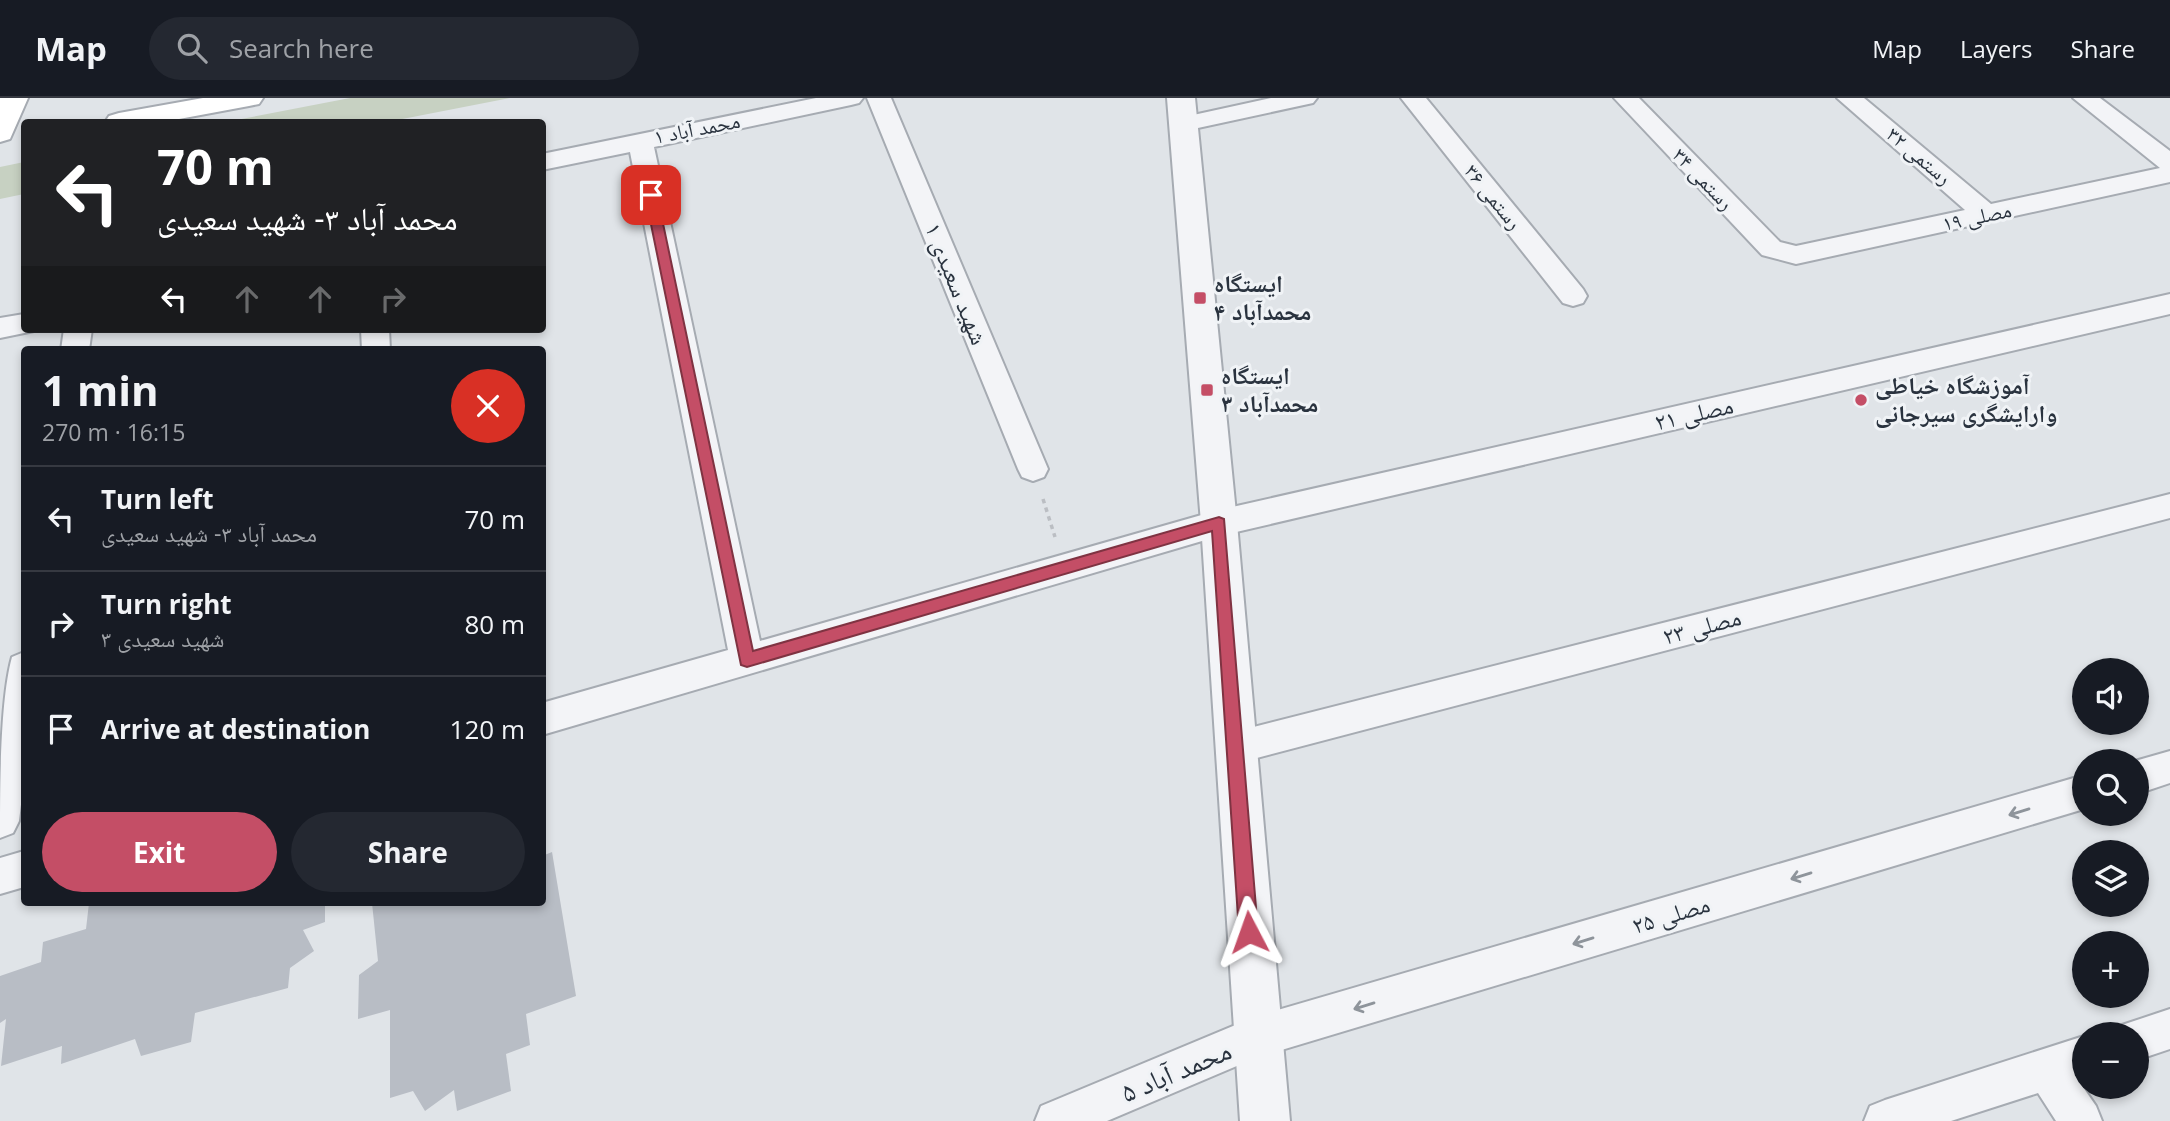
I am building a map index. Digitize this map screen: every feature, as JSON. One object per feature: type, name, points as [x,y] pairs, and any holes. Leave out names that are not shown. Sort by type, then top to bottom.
[{"type":"main road","points":[[0,133],[14,98]]},
{"type":"main road","points":[[135,119],[249,98]]},
{"type":"main road","points":[[0,145],[21,141]]},
{"type":"street","name":"محمد آباد ۱","points":[[546,161],[851,98]]},
{"type":"street","name":"شهید سعیدی ۱","points":[[879,98],[1033,469]]},
{"type":"street","points":[[1265,1121],[1234,748],[1219,523],[1183,111],[1305,98]]},
{"type":"street","name":"رستمی ۳۶","points":[[1413,98],[1573,296]]},
{"type":"street","name":"رستمی ۳۴","points":[[1626,98],[1771,250],[1784,254]]},
{"type":"street","name":"رستمی ۳۲","points":[[1849,98],[1988,215]]},
{"type":"street","points":[[2085,98],[2170,163]]},
{"type":"street","points":[[640,140],[747,660]]},
{"type":"street","name":"مصلی ۱۹","points":[[1784,254],[1796,255],[2170,174]]},
{"type":"street","name":"مصلی ۲۱","points":[[546,718],[1219,523],[2170,304]]},
{"type":"street","points":[[0,328],[21,324]]},
{"type":"street","name":"مصلی ۲۳","points":[[1234,748],[2170,506]]},
{"type":"street","points":[[0,821],[21,686]]},
{"type":"street","points":[[2149,773],[2170,767]]},
{"type":"street","name":"مصلی ۲۵","points":[[1257,1037],[2072,796]]},
{"type":"street","points":[[0,876],[21,870]]},
{"type":"street","points":[[2149,1036],[2170,1028]]},
{"type":"street","name":"محمد آباد ۵","points":[[1056,1121],[1257,1037]]},
{"type":"street","points":[[1885,1121],[2065,1064],[2081,1121]]},
{"type":"path","points":[[1033,469],[1065,568]]},
{"type":"green space","points":[[350,98],[510,98],[402,119],[242,119]]},
{"type":"green space","points":[[21,163],[21,195],[0,199],[0,167]]},
{"type":"building","points":[[552,852],[576,996],[526,1014],[530,1045],[506,1054],[511,1091],[457,1111],[454,1090],[425,1111],[413,1091],[390,1098],[390,1010],[358,1019],[359,975],[378,961],[372,906],[546,906],[546,854]]},
{"type":"building","points":[[89,906],[325,906],[325,922],[303,930],[314,951],[290,968],[288,988],[195,1013],[191,1042],[141,1056],[135,1039],[61,1064],[62,1046],[1,1066],[6,1019],[0,1023],[0,976],[41,962],[43,942],[86,929]]},
{"type":"place","name":"ایستگاه محمدآباد ۴","points":[[1200,298]]},
{"type":"place","name":"ایستگاه محمدآباد ۳","points":[[1207,390]]},
{"type":"place","name":"آموزشگاه خیاطی وارایشگری سیرجانی","points":[[1861,400]]},
{"type":"route","points":[[651,195],[747,660],[1219,523],[1249,932]]}]
